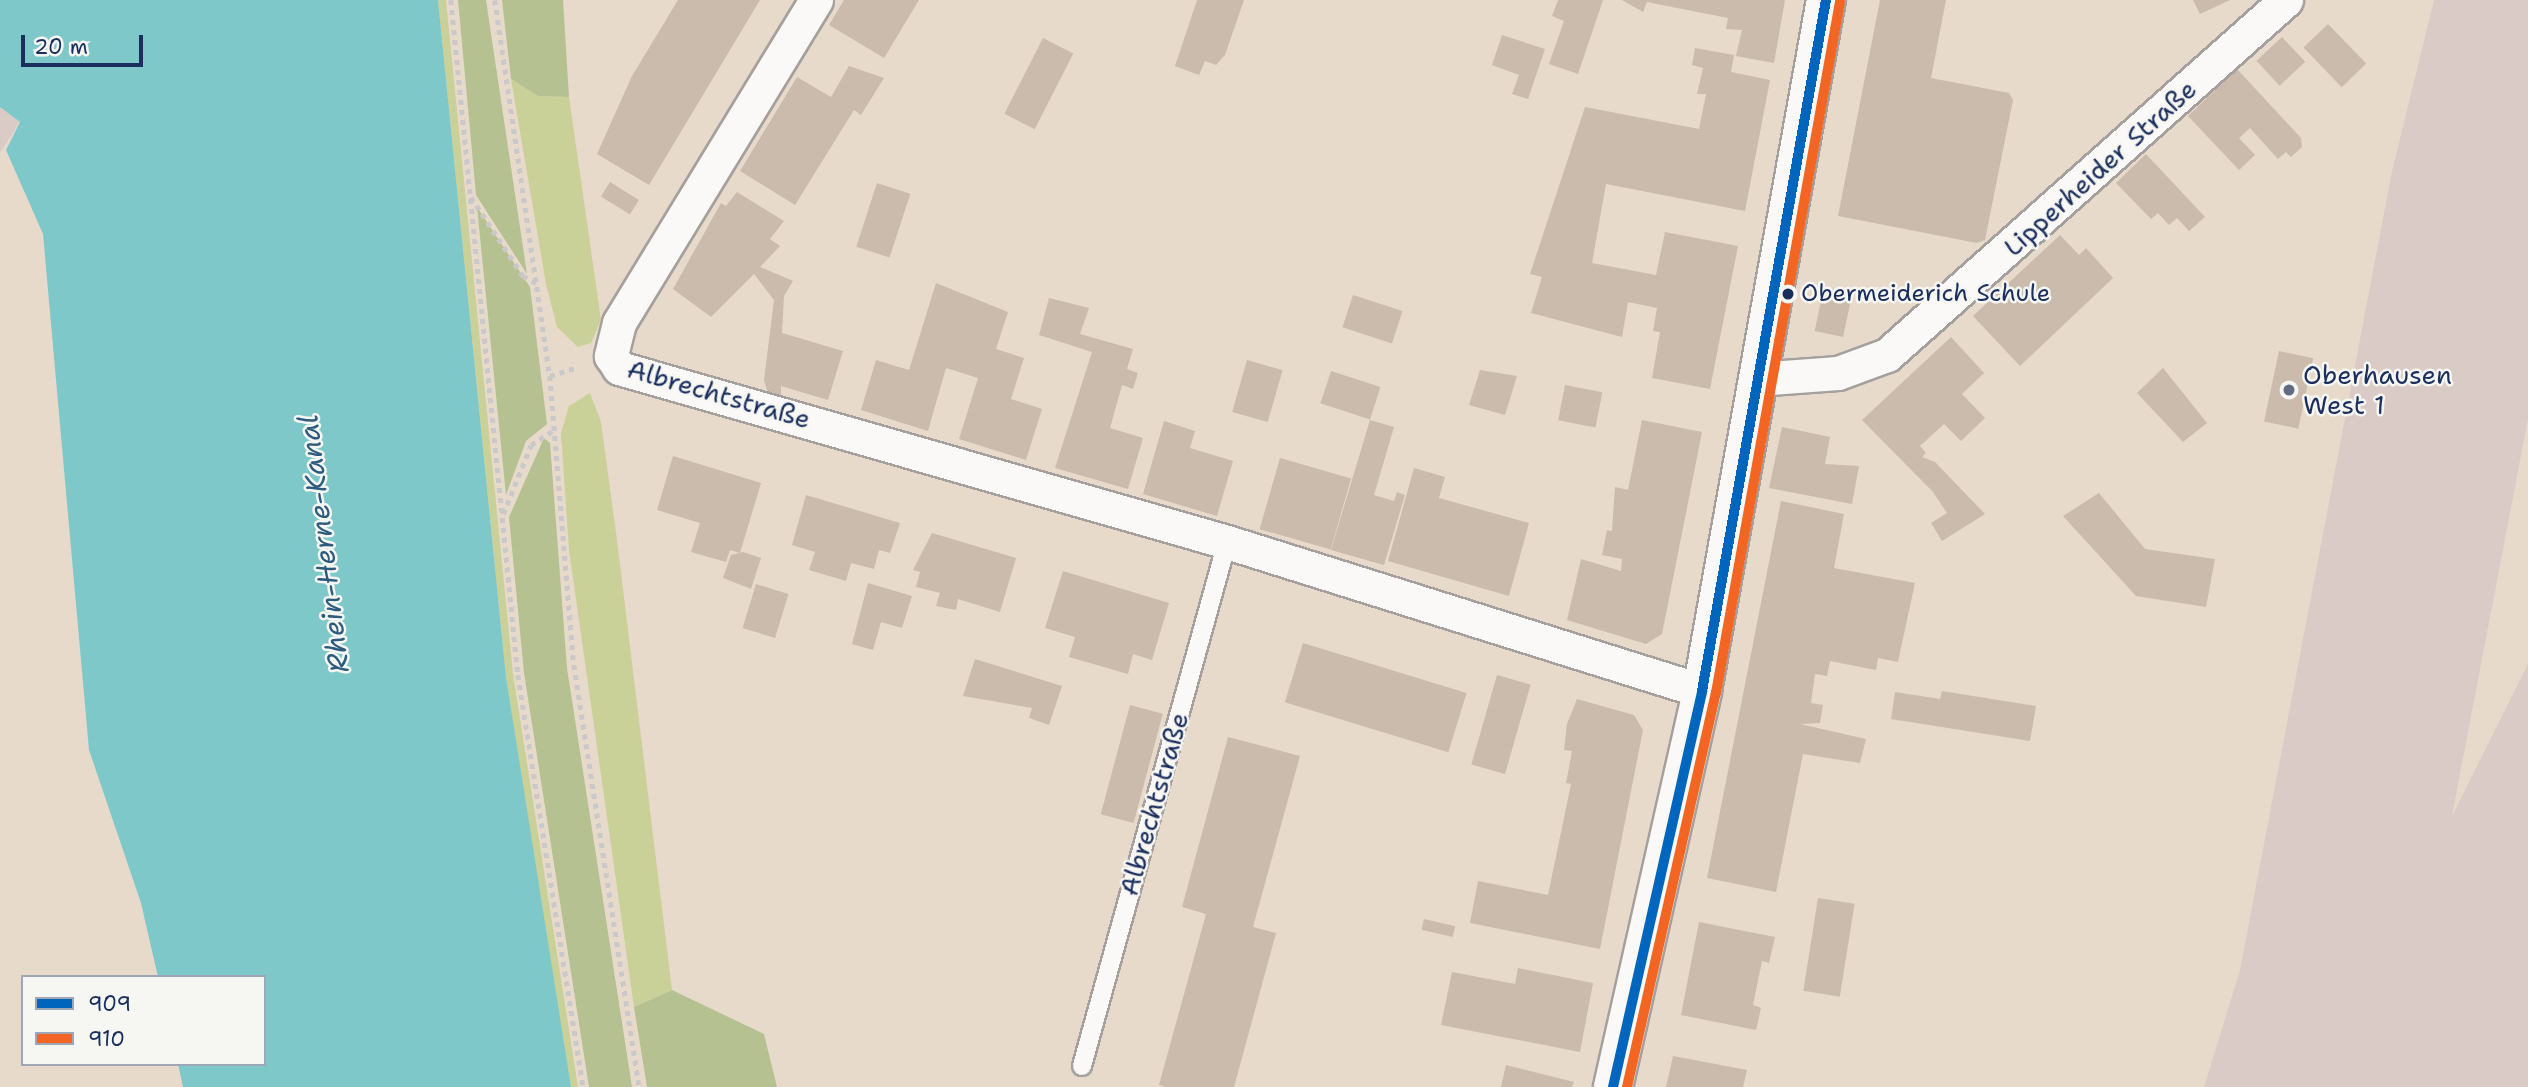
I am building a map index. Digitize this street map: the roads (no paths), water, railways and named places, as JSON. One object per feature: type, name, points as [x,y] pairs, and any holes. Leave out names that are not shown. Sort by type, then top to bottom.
[{"type":"street","name":"Albrechtstraße","points":[[816,0],[619,323],[611,356],[619,368],[1227,542],[1702,691]]},
{"type":"street","points":[[1614,1087],[1702,691],[1826,0]]},
{"type":"street","name":"Lipperheider Straße","points":[[1756,379],[1838,373],[1887,355],[2286,0]]},
{"type":"lane","name":"Albrechtstraße","points":[[1082,1066],[1227,542]]},
{"type":"water","name":"Rhein-Herne-Kanal","points":[[0,0],[438,0],[506,677],[571,1087],[183,1087],[178,1066],[266,1066],[266,975],[158,975],[141,903],[89,750],[43,234],[6,150],[20,122],[0,107]]},
{"type":"place","name":"Obermeiderich Schule","points":[[1788,294]]},
{"type":"place","name":"Oberhausen West 1","points":[[2289,390]]}]
